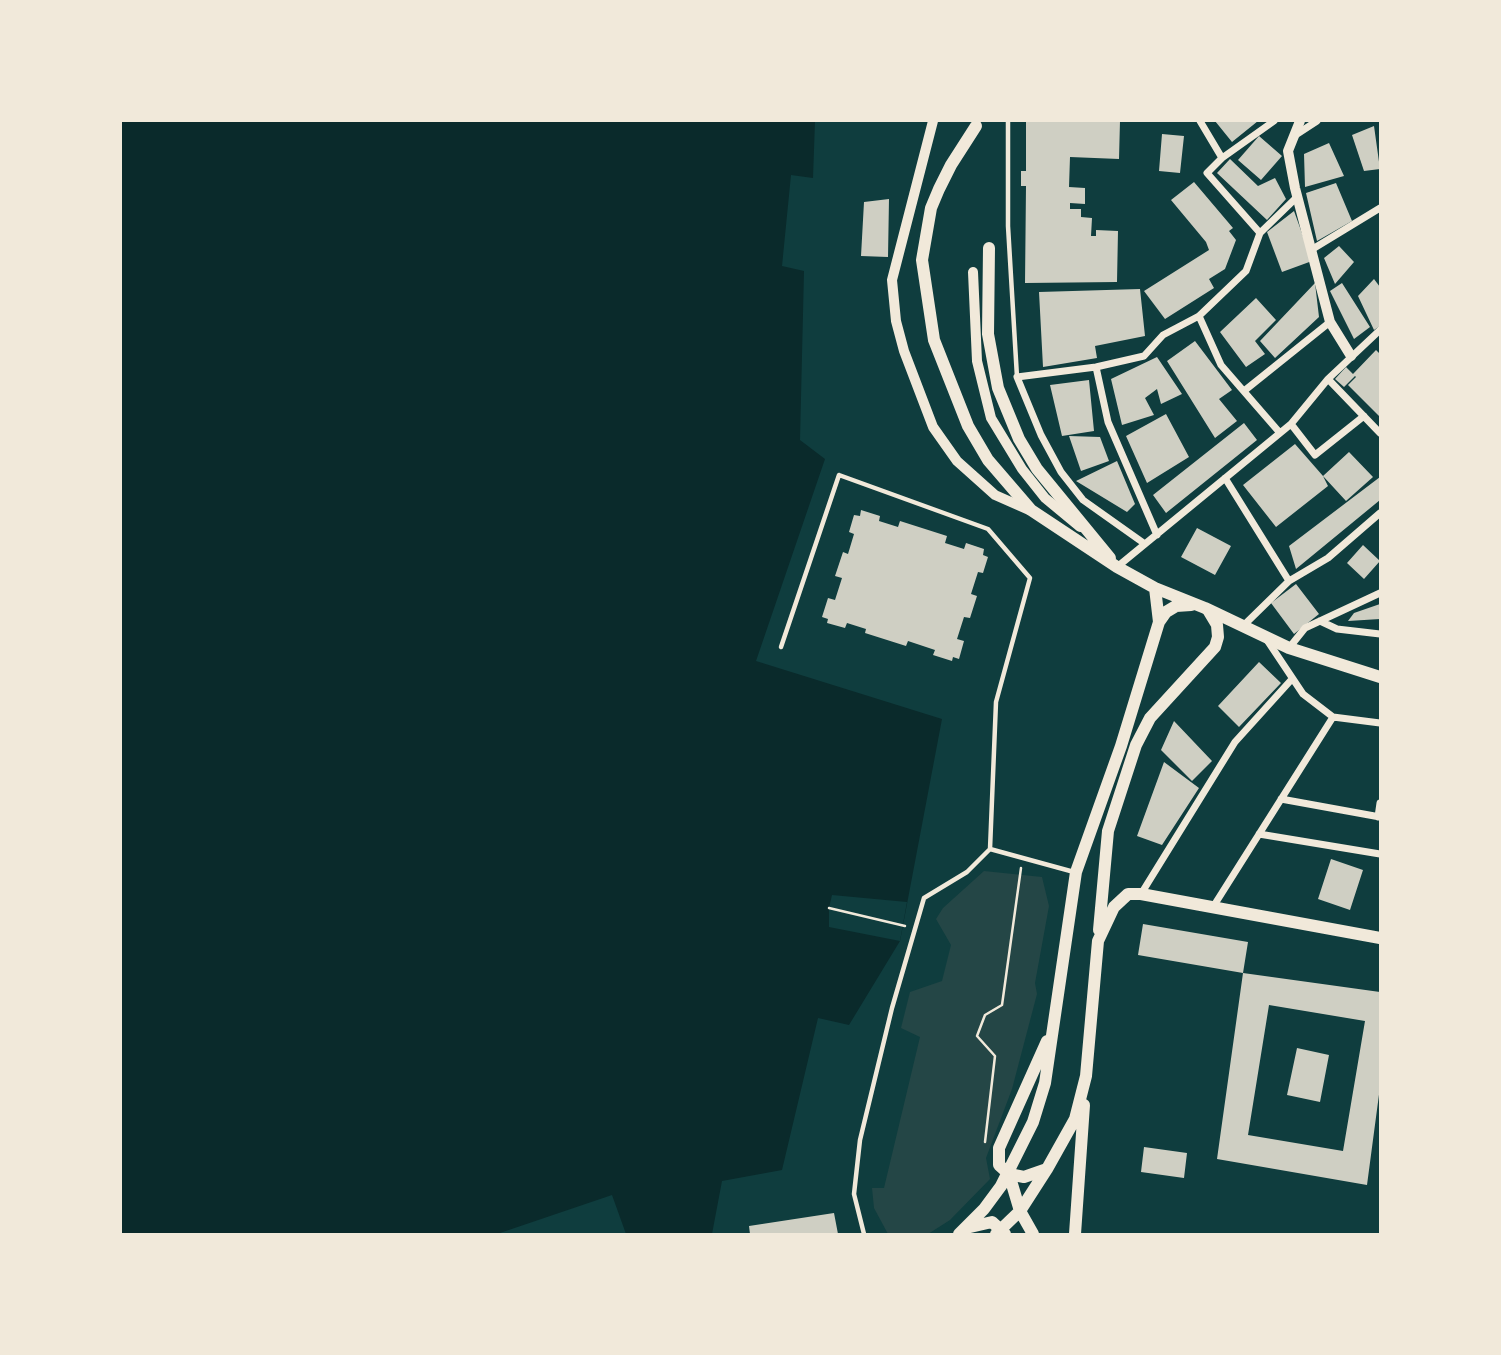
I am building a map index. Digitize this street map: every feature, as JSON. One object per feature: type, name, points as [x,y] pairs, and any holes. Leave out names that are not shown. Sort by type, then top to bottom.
[{"type":"main road","points":[[976,126],[951,165],[932,208],[922,260],[934,340],[968,426],[988,460],[1031,510],[1117,567],[1155,588],[1205,608],[1289,648],[1380,677]]},
{"type":"main road","points":[[989,248],[988,334],[998,388],[1019,439],[1037,469],[1117,567]]},
{"type":"main road","points":[[1155,588],[1159,622]]},
{"type":"main road","points":[[961,1232],[984,1209],[1009,1174],[1033,1122],[1045,1083],[1076,872],[1121,746],[1159,622],[1166,612],[1176,606],[1189,604],[1205,608],[1213,615],[1218,637],[1215,646],[1150,718],[1136,745],[1108,831],[1075,1234]]},
{"type":"main road","points":[[1098,941],[1114,907],[1128,894],[1141,894],[1380,938]]},
{"type":"main road","points":[[1047,1169],[1024,1177],[1009,1174],[999,1165],[999,1148],[1053,1028]]},
{"type":"main road","points":[[961,1232],[992,1222],[1001,1233],[1020,1211],[1074,1119],[1086,1076]]},
{"type":"main road","points":[[1009,1174],[1020,1211],[1033,1234]]},
{"type":"street","points":[[933,121],[892,280],[904,351],[933,427],[957,461],[995,495],[1031,510]]},
{"type":"street","points":[[1200,121],[1222,158]]},
{"type":"street","points":[[1259,233],[1207,173],[1222,158],[1274,121]]},
{"type":"street","points":[[1300,121],[1288,151],[1297,197],[1330,322],[1351,356]]},
{"type":"street","points":[[1294,137],[1317,121]]},
{"type":"street","points":[[1145,544],[1083,500],[1061,472],[1041,435],[1017,377],[1096,367],[1144,356],[1163,335],[1199,316],[1246,271],[1259,233],[1297,197]]},
{"type":"street","points":[[1311,250],[1380,208]]},
{"type":"street","points":[[973,272],[977,361],[991,418],[1022,469],[1045,498],[1096,541]]},
{"type":"street","points":[[1199,316],[1221,365],[1280,433]]},
{"type":"street","points":[[1244,391],[1330,322]]},
{"type":"street","points":[[1117,567],[1291,424],[1328,379],[1380,330]]},
{"type":"street","points":[[1096,367],[1108,422],[1157,535]]},
{"type":"street","points":[[1328,379],[1380,433]]},
{"type":"street","points":[[1291,424],[1315,455],[1364,416]]},
{"type":"street","points":[[1225,478],[1289,581]]},
{"type":"street","points":[[1243,626],[1289,581],[1328,558],[1380,513]]},
{"type":"street","points":[[1289,648],[1305,628],[1380,593]]},
{"type":"street","points":[[1320,621],[1337,629],[1380,634]]},
{"type":"street","points":[[1265,636],[1303,694],[1333,717],[1380,723]]},
{"type":"street","points":[[1141,894],[1235,742],[1292,679]]},
{"type":"street","points":[[1213,907],[1333,717]]},
{"type":"street","points":[[1281,799],[1379,817],[1380,803]]},
{"type":"street","points":[[1259,834],[1380,854]]},
{"type":"lane","points":[[1008,121],[1008,226],[1017,377]]},
{"type":"lane","points":[[781,647],[839,475],[988,529],[1030,578],[996,702],[990,849],[967,872],[924,898],[892,1008],[860,1140],[854,1194],[864,1234]]},
{"type":"lane","points":[[990,849],[1076,872]]},
{"type":"path","points":[[985,1142],[995,1056],[977,1036],[985,1015],[1002,1005],[1023,858]]},
{"type":"path","points":[[829,908],[915,928]]},
{"type":"shaded area","points":[[121,121],[815,121],[813,178],[791,175],[782,266],[804,271],[800,440],[825,459],[756,661],[942,719],[900,941],[849,1025],[818,1018],[782,1170],[722,1181],[712,1234],[626,1234],[612,1195],[497,1234],[121,1234]]},
{"type":"shaded area","points":[[984,871],[1042,877],[1049,906],[1035,983],[1037,994],[1012,1089],[986,1158],[990,1179],[950,1220],[928,1234],[888,1234],[874,1208],[872,1188],[884,1188],[920,1037],[901,1028],[910,992],[942,981],[951,945],[936,919],[943,908]]},
{"type":"pier","points":[[832,895],[907,902],[900,941],[829,927]]},
{"type":"building","points":[[1026,121],[1120,121],[1119,159],[1070,157],[1069,187],[1085,188],[1085,204],[1070,203],[1070,209],[1081,209],[1081,217],[1092,218],[1091,236],[1096,236],[1096,230],[1118,231],[1117,282],[1025,283],[1026,186],[1021,186],[1021,171],[1026,171]]},
{"type":"building","points":[[1215,121],[1258,121],[1232,142]]},
{"type":"building","points":[[1374,126],[1380,169],[1364,171],[1352,135]]},
{"type":"building","points":[[1162,134],[1184,136],[1180,173],[1159,171]]},
{"type":"building","points":[[1259,136],[1282,156],[1261,180],[1238,160]]},
{"type":"building","points":[[1329,143],[1344,176],[1305,187],[1304,154]]},
{"type":"building","points":[[1230,159],[1258,186],[1275,178],[1286,199],[1267,220],[1217,173]]},
{"type":"building","points":[[1194,182],[1233,228],[1229,231],[1236,240],[1225,269],[1209,279],[1214,288],[1165,319],[1144,291],[1209,250],[1206,242],[1171,200]]},
{"type":"building","points":[[1336,183],[1352,221],[1317,241],[1306,193]]},
{"type":"building","points":[[889,199],[888,257],[861,256],[864,202]]},
{"type":"building","points":[[1294,211],[1312,261],[1282,272],[1267,232]]},
{"type":"building","points":[[1339,246],[1354,262],[1335,284],[1324,258]]},
{"type":"building","points":[[1374,279],[1380,287],[1380,326],[1374,330],[1358,296]]},
{"type":"building","points":[[1315,283],[1319,317],[1275,358],[1260,341]]},
{"type":"building","points":[[1342,283],[1370,327],[1354,339],[1330,291]]},
{"type":"building","points":[[1140,289],[1145,336],[1095,346],[1097,358],[1043,367],[1039,292]]},
{"type":"building","points":[[1256,298],[1276,320],[1255,341],[1265,354],[1246,367],[1220,332]]},
{"type":"building","points":[[1195,341],[1232,390],[1219,399],[1237,421],[1215,438],[1167,361]]},
{"type":"building","points":[[1376,350],[1380,354],[1380,417],[1348,385],[1355,376],[1344,387],[1335,379],[1346,367],[1353,374]]},
{"type":"building","points":[[1157,357],[1182,394],[1161,404],[1157,389],[1145,398],[1154,415],[1122,425],[1111,379]]},
{"type":"building","points":[[1089,380],[1094,431],[1062,436],[1050,385]]},
{"type":"building","points":[[1166,414],[1189,457],[1147,483],[1126,436]]},
{"type":"building","points":[[1244,423],[1257,440],[1166,513],[1153,495]]},
{"type":"building","points":[[1069,436],[1100,437],[1109,461],[1081,471]]},
{"type":"building","points":[[1295,444],[1323,476],[1328,486],[1276,527],[1243,485]]},
{"type":"building","points":[[1349,452],[1373,477],[1346,501],[1323,476]]},
{"type":"building","points":[[1117,461],[1135,504],[1127,512],[1076,481]]},
{"type":"building","points":[[1380,477],[1380,500],[1296,569],[1289,546]]},
{"type":"building","points":[[861,510],[880,516],[879,521],[898,527],[900,521],[947,536],[945,543],[964,549],[966,543],[984,549],[983,555],[988,557],[983,573],[978,572],[971,594],[977,596],[970,618],[964,617],[957,639],[964,641],[959,659],[953,657],[952,661],[933,655],[935,650],[908,641],[906,646],[865,633],[866,629],[847,623],[845,628],[827,623],[828,619],[822,617],[828,598],[835,600],[842,578],[835,576],[843,552],[848,554],[854,534],[849,532],[854,515],[860,516]]},
{"type":"building","points":[[1197,528],[1231,546],[1215,575],[1181,557]]},
{"type":"building","points":[[1363,545],[1380,561],[1364,579],[1347,563]]},
{"type":"building","points":[[1296,584],[1319,614],[1294,634],[1271,603]]},
{"type":"building","points":[[1380,604],[1380,619],[1348,621],[1354,613]]},
{"type":"building","points":[[1259,662],[1281,683],[1239,727],[1218,706]]},
{"type":"building","points":[[1174,721],[1212,761],[1192,781],[1161,750]]},
{"type":"building","points":[[1164,762],[1199,788],[1162,845],[1137,836]]},
{"type":"building","points":[[1331,859],[1363,870],[1350,910],[1318,899]]},
{"type":"building","points":[[1143,924],[1248,942],[1243,973],[1138,955]]},
{"type":"building","points":[[1243,973],[1380,992],[1380,1087],[1367,1185],[1217,1159]],"holes":[[[1269,1005],[1365,1021],[1343,1151],[1248,1135]]]},
{"type":"building","points":[[1297,1048],[1329,1055],[1320,1102],[1287,1095]]},
{"type":"building","points":[[1144,1147],[1187,1153],[1184,1178],[1141,1172]]},
{"type":"building","points":[[834,1213],[838,1234],[750,1234],[749,1226]]}]
